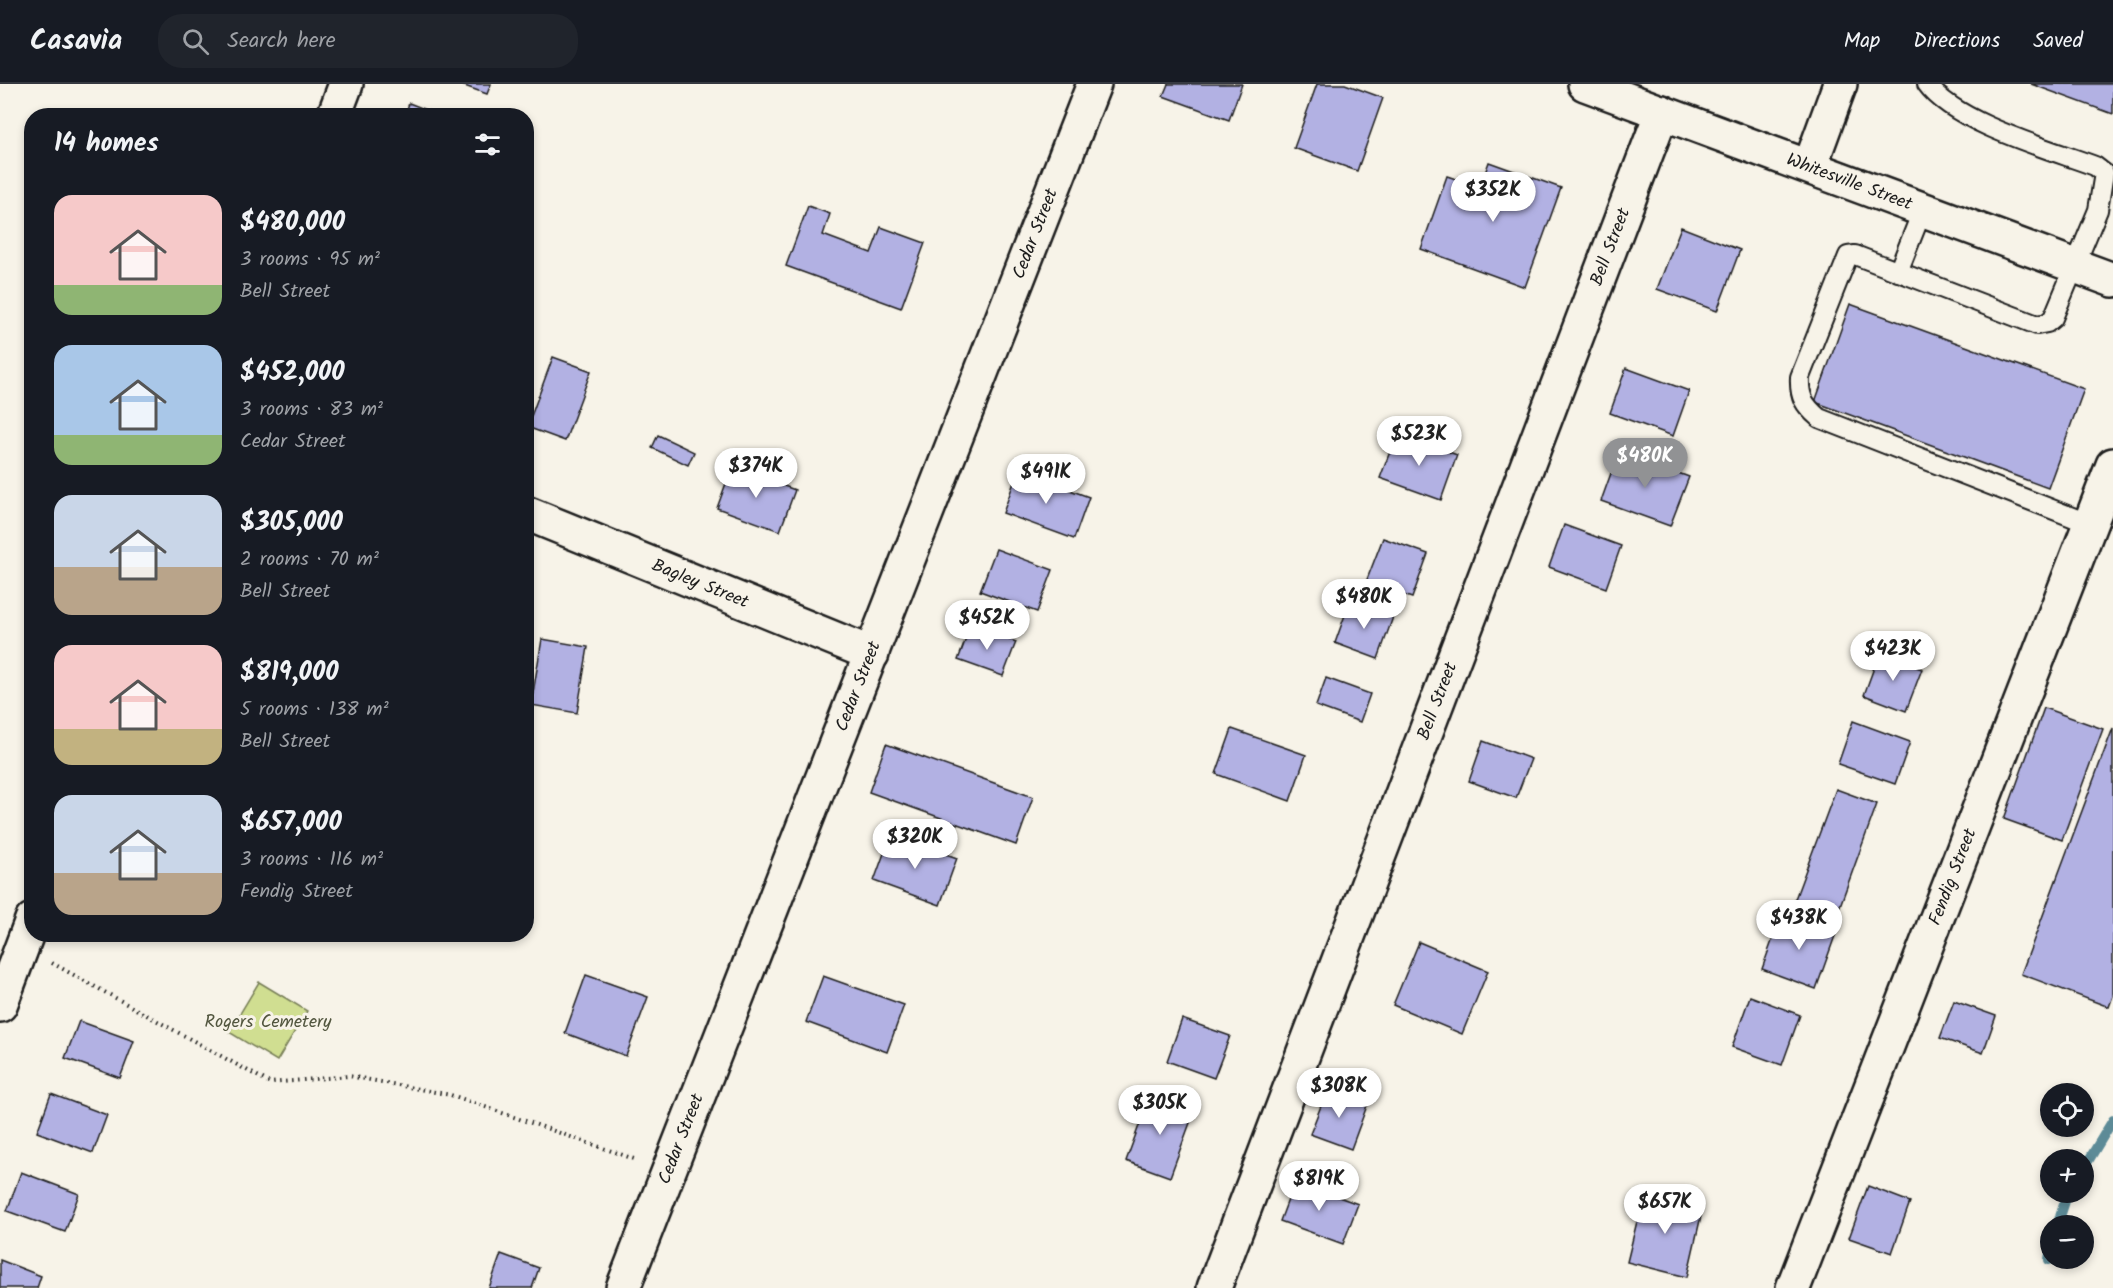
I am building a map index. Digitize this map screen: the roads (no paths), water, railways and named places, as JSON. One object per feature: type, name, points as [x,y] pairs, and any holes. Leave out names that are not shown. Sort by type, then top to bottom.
[{"type":"street","points":[[337,108],[346,84]]},
{"type":"street","name":"Cedar Street","points":[[623,1288],[1094,84]]},
{"type":"street","name":"Whitesville Street","points":[[1585,84],[2113,280]]},
{"type":"street","points":[[1810,166],[1840,84]]},
{"type":"street","name":"Bell Street","points":[[1214,1288],[1662,112]]},
{"type":"street","name":"Fendig Street","points":[[1793,1288],[2113,465]]},
{"type":"street","name":"Bagley Street","points":[[534,516],[872,654]]},
{"type":"street","points":[[0,1005],[18,935]]},
{"type":"lane","points":[[1927,84],[1933,92],[1974,120],[2095,166],[2104,173],[2098,210],[2053,318],[2047,323],[2037,325],[1855,255],[1848,256],[1800,377],[1799,395],[1808,408],[1819,417],[2090,524]]},
{"type":"lane","points":[[1898,272],[1923,209]]},
{"type":"waterway","points":[[2094,1151],[2113,1120]]},
{"type":"waterway","points":[[2061,1215],[2064,1203]]},
{"type":"park label","name":"Rogers Cemetery","points":[[268,1022]]}]
